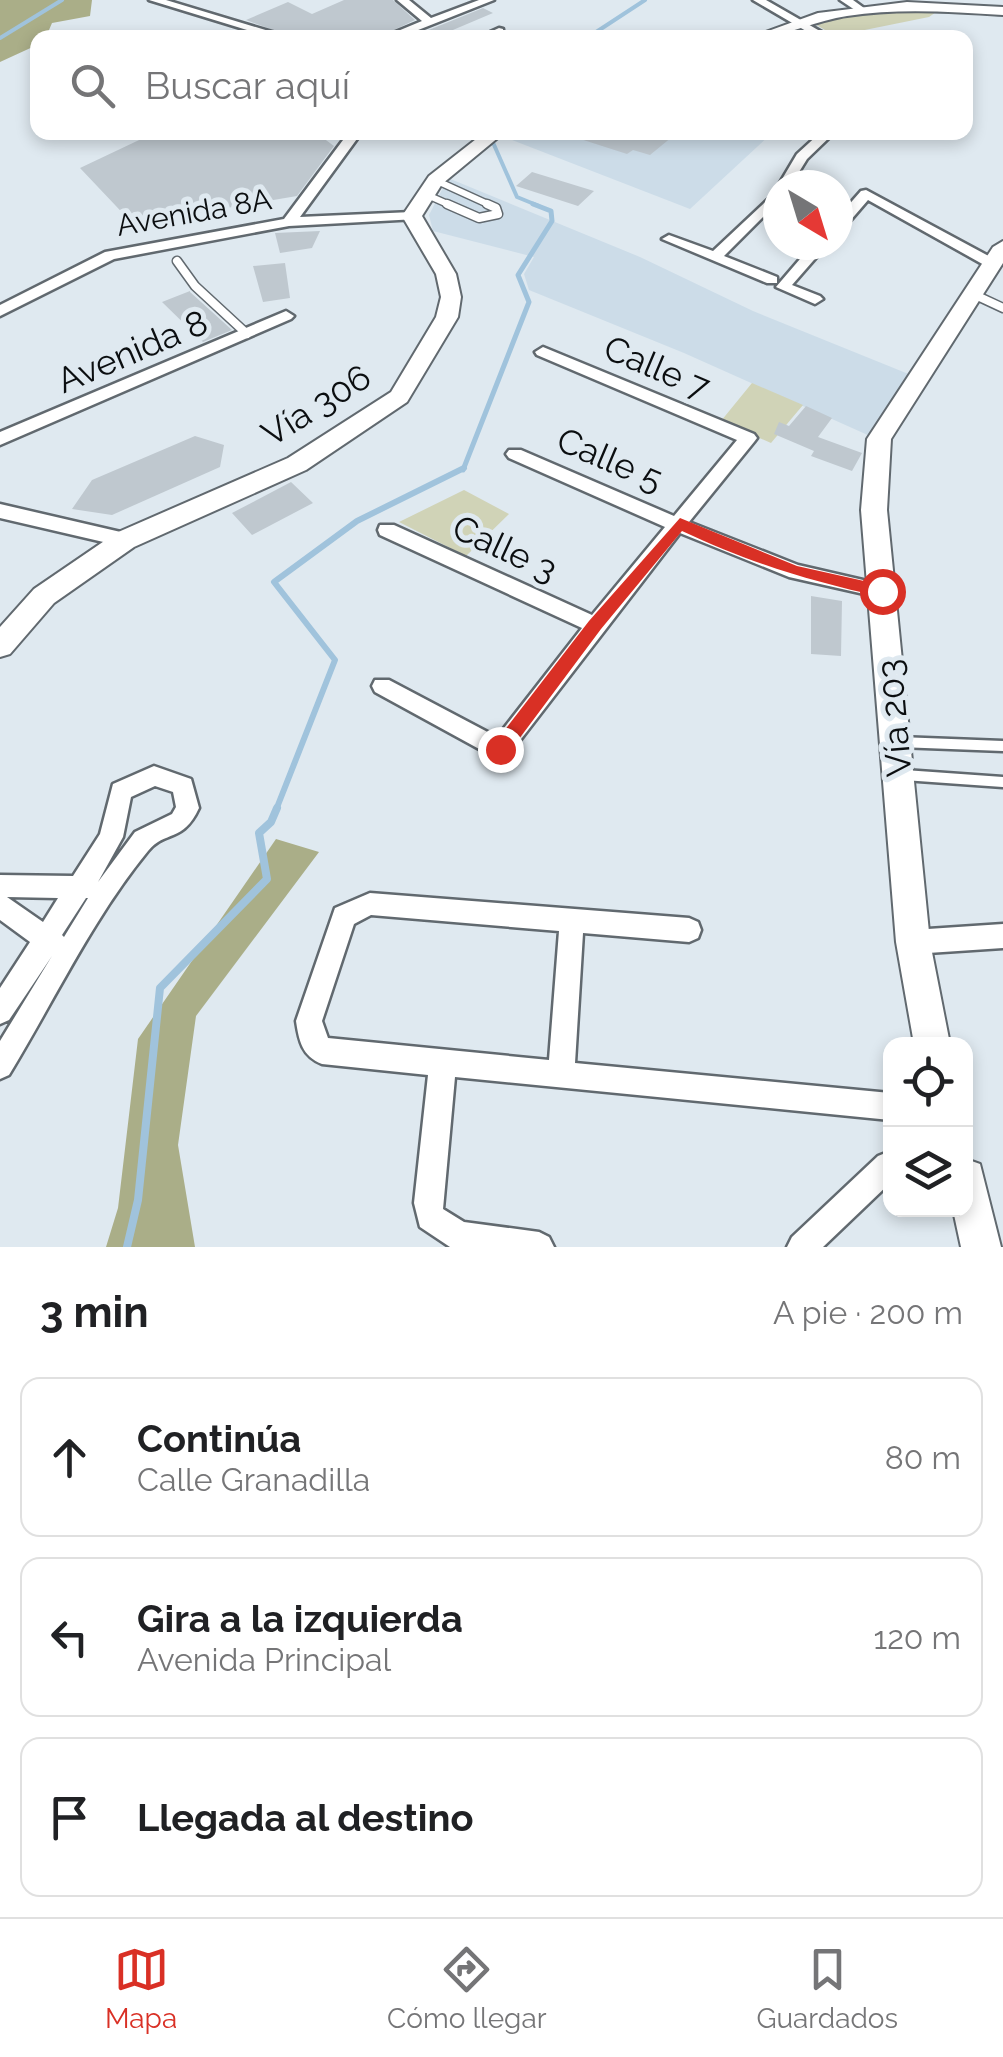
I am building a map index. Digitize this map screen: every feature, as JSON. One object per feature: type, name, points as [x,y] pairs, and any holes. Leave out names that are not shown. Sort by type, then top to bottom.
[{"type":"street","points":[[154,0],[259,30]]},
{"type":"street","points":[[402,0],[429,21]]},
{"type":"street","points":[[406,30],[489,0]]},
{"type":"street","points":[[758,0],[815,30]]},
{"type":"street","points":[[775,30],[852,4],[940,4],[1003,11]]},
{"type":"street","points":[[289,222],[350,140]]},
{"type":"street","points":[[412,216],[429,187],[487,140]]},
{"type":"street","points":[[794,170],[820,140]]},
{"type":"street","points":[[853,209],[866,194],[997,255]]},
{"type":"street","points":[[715,257],[763,209]]},
{"type":"street","name":"Avenida 8A","points":[[0,311],[110,254],[289,222],[412,216]]},
{"type":"street","name":"Vía 306","points":[[0,646],[44,596],[125,540],[297,464],[398,398],[446,317],[451,297],[446,274],[412,216]]},
{"type":"street","points":[[668,239],[772,280]]},
{"type":"street","name":"Vía 203","points":[[931,1037],[913,942],[874,510],[879,440],[997,255]]},
{"type":"street","points":[[807,260],[783,287],[815,299]]},
{"type":"street","name":"Avenida 8","points":[[0,440],[286,316]]},
{"type":"street","name":"Calle 7","points":[[543,352],[748,438],[680,524]]},
{"type":"street","name":"Calle 5","points":[[514,454],[752,557],[796,572],[882,591]]},
{"type":"street","points":[[0,511],[125,540]]},
{"type":"street","points":[[382,686],[500,749],[595,625],[680,524]]},
{"type":"street","name":"Calle 3","points":[[388,530],[595,625]]},
{"type":"street","points":[[0,1066],[57,946],[93,889],[143,839],[180,821],[188,808],[184,786],[154,776],[120,791],[93,889]]},
{"type":"street","points":[[0,886],[93,889]]},
{"type":"street","points":[[690,930],[370,904],[344,916],[309,1021],[312,1040],[322,1051],[883,1107]]},
{"type":"street","points":[[0,906],[57,946]]},
{"type":"street","points":[[560,1075],[572,920]]},
{"type":"street","points":[[913,942],[1003,936]]},
{"type":"street","points":[[0,1012],[57,946]]},
{"type":"street","points":[[443,1063],[428,1203],[430,1217],[459,1236],[539,1247]]},
{"type":"street","points":[[802,1247],[883,1171]]},
{"type":"street","points":[[973,1208],[982,1247]]},
{"type":"lane","points":[[429,187],[496,208],[498,214],[479,218],[429,187]]},
{"type":"lane","points":[[177,261],[195,286],[246,334]]},
{"type":"lane","points":[[973,294],[1003,308]]},
{"type":"lane","points":[[896,742],[1003,746]]},
{"type":"lane","points":[[899,775],[1003,782]]},
{"type":"shaded area","points":[[512,140],[764,140],[690,209]]},
{"type":"shaded area","points":[[448,178],[911,375],[870,436],[684,353],[529,290],[524,274],[534,257],[433,231],[429,215]]},
{"type":"green space","points":[[0,0],[92,0],[90,16],[52,23],[49,30],[30,30],[30,48],[0,62]]},
{"type":"green space","points":[[939,10],[929,17],[865,30],[825,30],[810,21],[862,11]]},
{"type":"green space","points":[[752,383],[803,405],[771,443],[721,421]]},
{"type":"green space","points":[[464,490],[509,514],[466,556],[399,522]]},
{"type":"green space","points":[[276,839],[319,852],[196,1016],[178,1145],[195,1247],[106,1247],[118,1208],[138,1039]]},
{"type":"building","points":[[344,0],[393,0],[415,20],[394,30],[273,30],[246,20],[288,2],[312,14]]},
{"type":"building","points":[[483,8],[493,13],[453,30],[429,30]]},
{"type":"building","points":[[139,140],[326,140],[334,146],[297,196],[133,224],[80,168]]},
{"type":"building","points":[[583,140],[668,140],[650,155],[633,150],[627,154]]},
{"type":"building","points":[[532,172],[594,191],[578,206],[516,186]]},
{"type":"building","points":[[320,231],[312,248],[280,253],[275,233]]},
{"type":"building","points":[[285,263],[290,298],[263,302],[253,266]]},
{"type":"building","points":[[190,291],[232,330],[203,342],[162,302]]},
{"type":"building","points":[[806,406],[832,418],[818,437],[862,453],[852,471],[811,456],[814,451],[774,434],[779,422],[789,426]]},
{"type":"building","points":[[195,436],[224,445],[220,467],[112,515],[72,509],[92,480]]},
{"type":"building","points":[[291,482],[313,503],[252,535],[232,513]]},
{"type":"building","points":[[811,596],[842,601],[841,656],[811,654]]},
{"type":"waterway","points":[[0,38],[62,0]]},
{"type":"waterway","points":[[599,30],[645,0]]},
{"type":"waterway","points":[[492,140],[517,197],[539,206]]},
{"type":"waterway","points":[[464,468],[529,302],[518,275],[552,221],[551,211],[533,204]]},
{"type":"waterway","points":[[276,810],[335,660],[274,582],[357,521],[464,468]]},
{"type":"waterway","points":[[127,1247],[138,1200],[160,988],[267,879],[259,833],[271,822],[277,808]]},
{"type":"route","points":[[500,749],[595,625],[680,524],[796,572],[882,591]]}]
